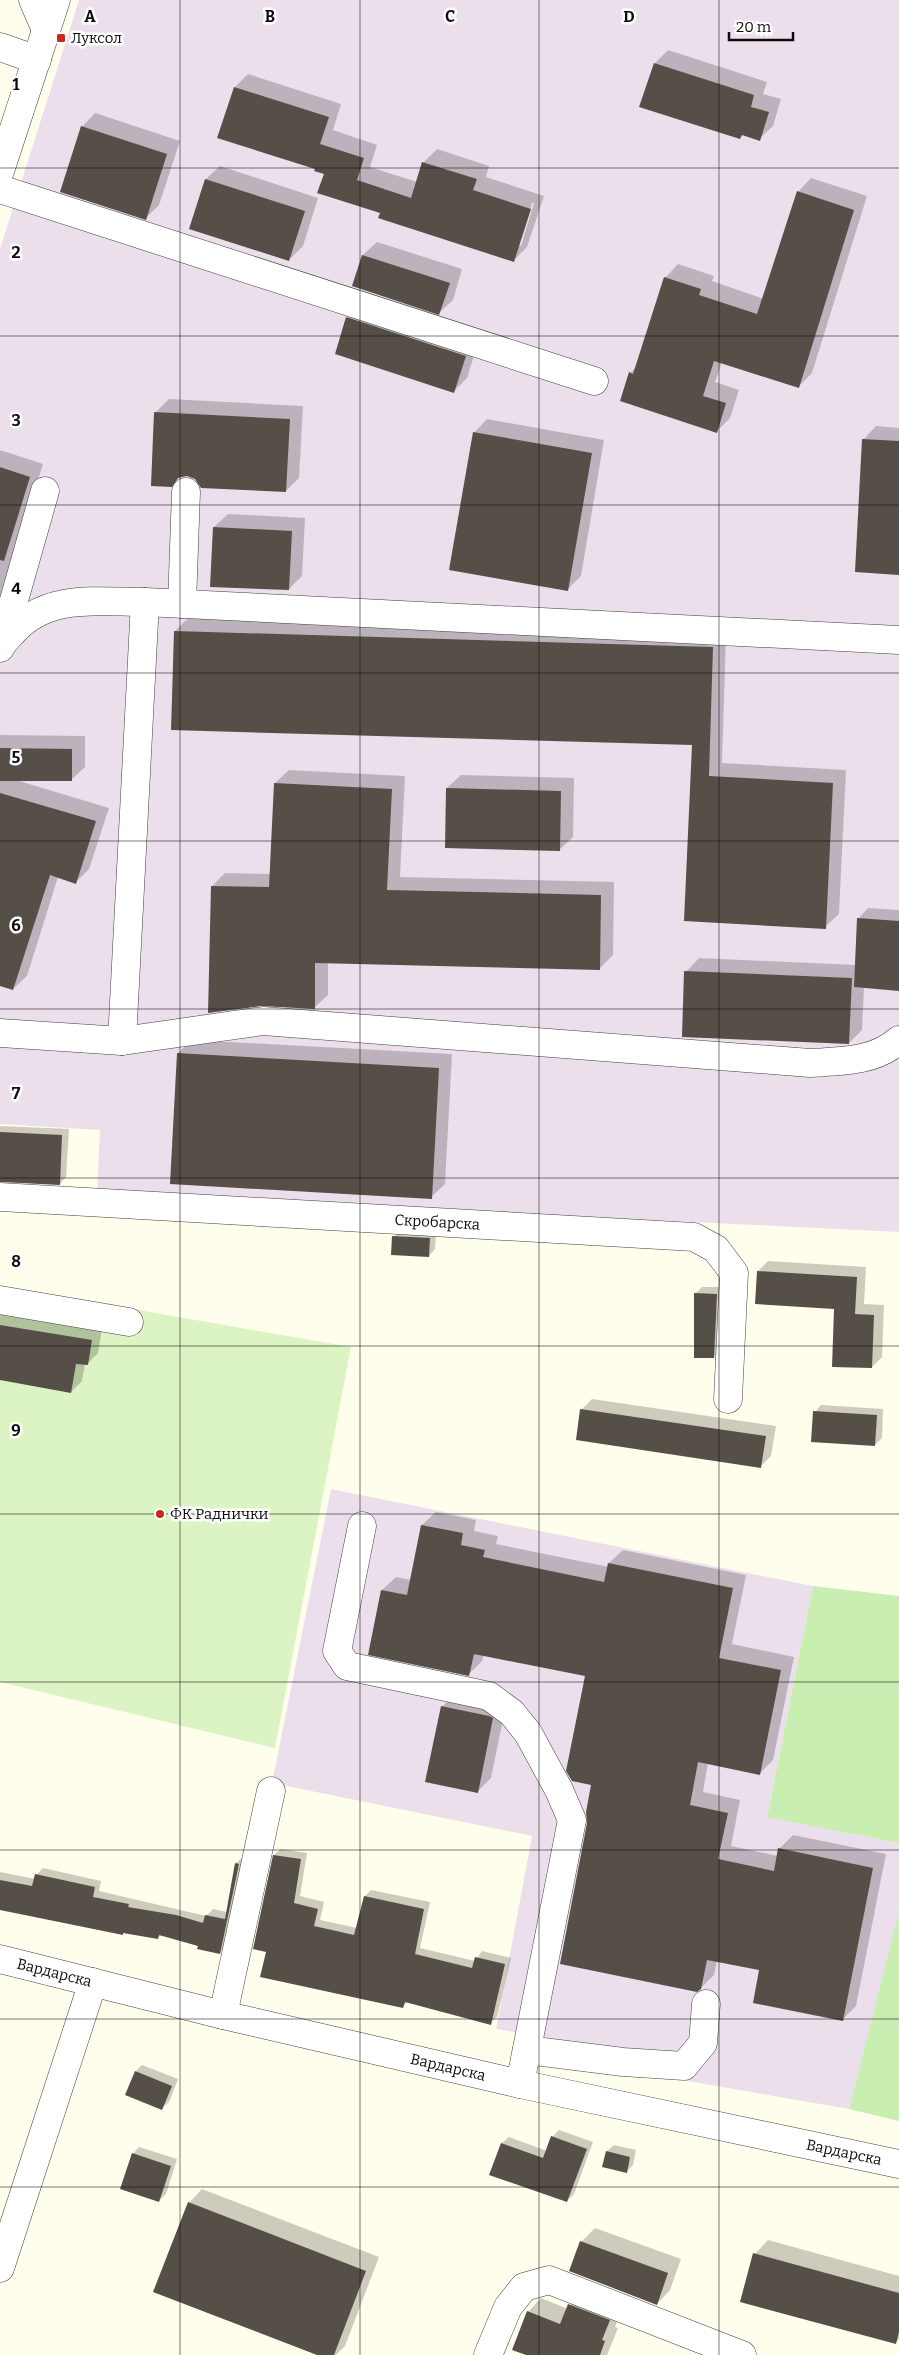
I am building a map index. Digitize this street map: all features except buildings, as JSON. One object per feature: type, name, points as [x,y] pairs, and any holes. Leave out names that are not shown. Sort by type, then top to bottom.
[{"type":"street","points":[[33,0],[46,30]]},
{"type":"street","points":[[0,171],[56,0]]},
{"type":"street","points":[[0,47],[36,60]]},
{"type":"street","points":[[0,189],[594,380]]},
{"type":"street","points":[[1,646],[45,491]]},
{"type":"street","points":[[182,604],[186,492]]},
{"type":"street","points":[[1,646],[22,620],[45,607],[79,601],[145,602],[899,640]]},
{"type":"street","points":[[122,1040],[145,602]]},
{"type":"street","points":[[0,1033],[122,1040],[263,1021],[810,1063],[860,1060],[888,1050],[899,1040]]},
{"type":"street","name":"Скробарска","points":[[0,1197],[694,1237],[716,1248],[734,1273],[728,1398]]},
{"type":"street","points":[[0,1300],[129,1322]]},
{"type":"street","points":[[362,1526],[338,1651],[342,1660],[347,1666],[489,1696],[512,1713],[528,1733],[559,1790],[572,1820],[520,2084]]},
{"type":"street","points":[[223,2015],[270,1791]]},
{"type":"street","name":"Вардарска","points":[[0,1959],[223,2015],[520,2084],[899,2164]]},
{"type":"street","points":[[0,2268],[93,1982]]},
{"type":"street","points":[[527,2050],[622,2062],[684,2066],[702,2044],[706,2004]]},
{"type":"street","points":[[488,2355],[508,2307],[524,2287],[549,2280],[742,2355]]},
{"type":"shaded area","points":[[79,0],[899,0],[899,1232],[97,1193],[100,1130],[0,1124],[0,249]]},
{"type":"shaded area","points":[[331,1489],[813,1586],[767,1816],[899,1843],[899,1910],[849,2109],[659,2076],[664,2057],[496,2029],[532,1836],[272,1783]]},
{"type":"green space","name":"ФК Раднички","points":[[0,1286],[351,1347],[275,1748],[0,1682]]},
{"type":"green space","points":[[813,1586],[899,1596],[899,1843],[767,1817]]},
{"type":"green space","points":[[899,1910],[899,2121],[849,2109]]},
{"type":"place","name":"Луксол","points":[[61,38]]},
{"type":"place","name":"ФК Раднички","points":[[160,1514]]}]
